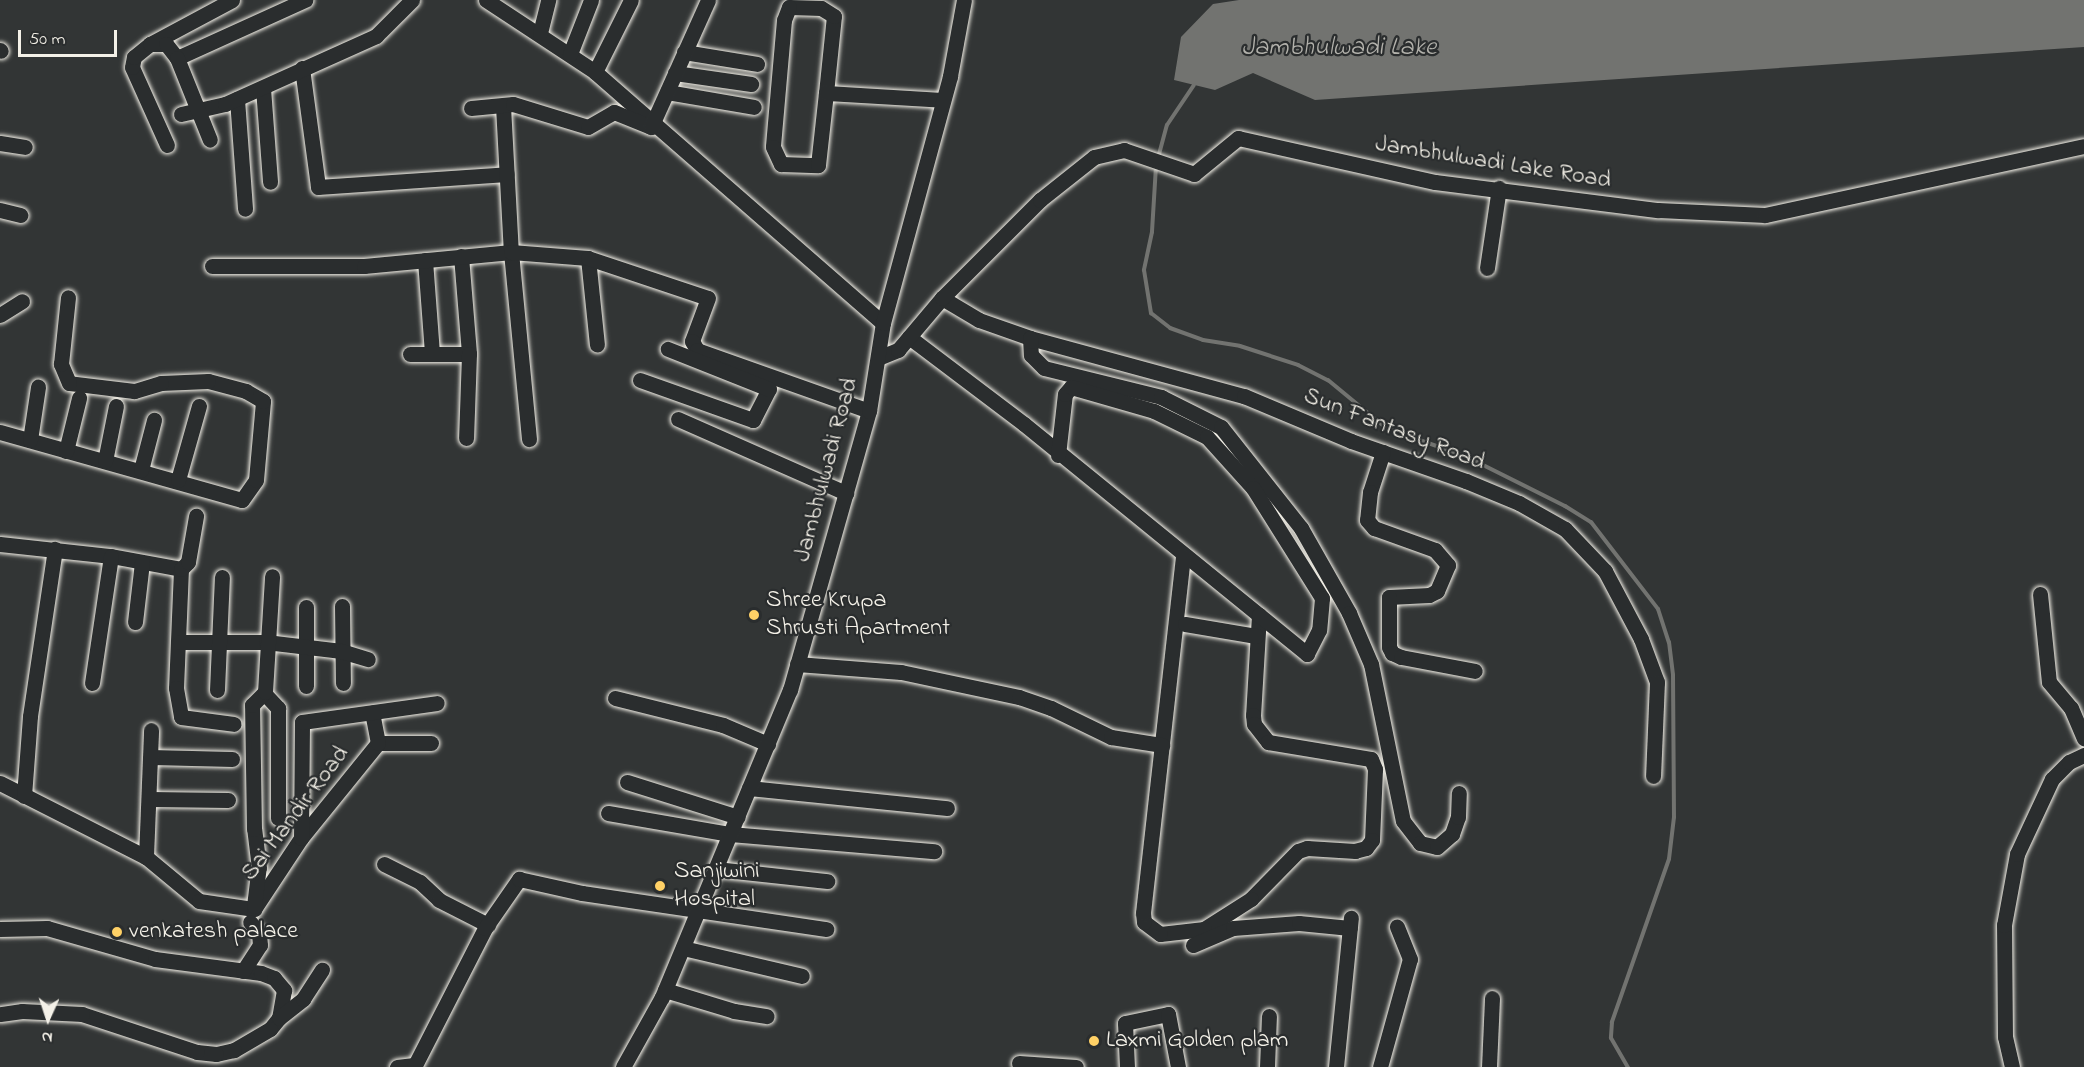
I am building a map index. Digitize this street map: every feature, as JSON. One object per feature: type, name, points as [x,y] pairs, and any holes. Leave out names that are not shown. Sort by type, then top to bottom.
[{"type":"street","points":[[167,145],[132,67],[134,57],[150,44],[232,0]]},
{"type":"street","points":[[177,57],[305,0]]},
{"type":"street","points":[[181,114],[237,99],[376,36],[412,0]]},
{"type":"street","points":[[486,0],[540,33],[595,72],[883,323]]},
{"type":"street","points":[[540,33],[548,0]]},
{"type":"street","points":[[570,54],[591,0]]},
{"type":"street","points":[[595,72],[631,0]]},
{"type":"street","points":[[471,108],[503,106],[538,110],[588,127],[614,112],[651,127],[708,0]]},
{"type":"street","name":"Jambhulwadi Road","points":[[623,1067],[665,990],[700,909],[768,744],[797,664],[869,411],[883,323],[943,100],[964,0]]},
{"type":"street","points":[[789,7],[820,9],[834,16],[826,93],[818,165],[781,164],[773,147],[784,20],[789,7]]},
{"type":"street","points":[[150,44],[166,44],[177,57],[210,140]]},
{"type":"street","points":[[684,52],[757,64]]},
{"type":"street","points":[[302,68],[318,187],[507,174]]},
{"type":"street","points":[[675,73],[751,84]]},
{"type":"street","points":[[263,88],[270,182]]},
{"type":"street","points":[[667,92],[754,107]]},
{"type":"street","points":[[826,93],[943,100]]},
{"type":"street","points":[[237,99],[245,209]]},
{"type":"street","points":[[503,106],[511,252],[529,439]]},
{"type":"street","name":"Jambhulwadi Lake Road","points":[[878,358],[893,355],[942,298],[1040,200],[1094,157],[1124,150],[1194,174],[1238,138],[1435,182],[1658,210],[1765,215],[2084,146]]},
{"type":"street","points":[[0,143],[25,147]]},
{"type":"street","points":[[1487,268],[1498,189]]},
{"type":"street","points":[[0,210],[20,215]]},
{"type":"street","points":[[212,266],[364,266],[511,252],[588,258],[708,298],[694,346],[773,384]]},
{"type":"street","points":[[460,256],[469,354],[466,438]]},
{"type":"street","points":[[588,258],[597,345]]},
{"type":"street","points":[[425,260],[432,352]]},
{"type":"street","points":[[0,432],[178,480],[242,500],[256,480],[263,401],[246,391],[208,381],[161,382],[134,391],[107,390],[69,383],[61,364],[68,297]]},
{"type":"street","name":"Sun Fantasy Road","points":[[942,298],[979,320],[1030,338],[1244,396],[1519,503],[1565,529],[1605,571],[1641,639],[1657,682],[1653,776]]},
{"type":"street","points":[[0,315],[22,301]]},
{"type":"street","points":[[909,336],[1024,424],[1058,455],[1307,654],[1319,630],[1322,598],[1253,488],[1207,437],[1154,411],[1071,387],[1065,394],[1058,455]]},
{"type":"street","points":[[1030,338],[1031,356],[1044,368],[1161,397],[1221,427],[1301,528],[1349,612],[1371,664],[1403,821],[1420,843],[1437,848],[1452,834],[1458,817],[1459,793]]},
{"type":"street","points":[[668,349],[773,384],[869,411]]},
{"type":"street","points":[[410,354],[432,352],[469,354]]},
{"type":"street","points":[[640,380],[753,420],[773,384]]},
{"type":"street","points":[[30,440],[38,387]]},
{"type":"street","points":[[66,451],[80,398]]},
{"type":"street","points":[[105,461],[116,406]]},
{"type":"street","points":[[178,480],[198,406]]},
{"type":"street","points":[[678,419],[846,493]]},
{"type":"street","points":[[141,470],[154,420]]},
{"type":"street","points":[[1383,452],[1370,492],[1367,520],[1374,528],[1435,550],[1448,565],[1437,591],[1429,595],[1389,597],[1389,647],[1392,653],[1401,657],[1475,671]]},
{"type":"street","points":[[196,516],[188,562],[181,569],[180,642],[176,688],[181,717],[234,724]]},
{"type":"street","points":[[0,544],[111,556],[181,569]]},
{"type":"street","points":[[24,796],[30,716],[56,549]]},
{"type":"street","points":[[1183,555],[1143,913],[1144,922],[1160,934],[1204,929],[1251,899],[1298,851],[1307,848],[1355,851],[1365,848],[1372,840],[1375,769],[1371,759],[1268,741],[1254,724],[1256,636],[1259,615]]},
{"type":"street","points":[[92,683],[111,556]]},
{"type":"street","points":[[135,622],[142,562]]},
{"type":"street","points":[[243,971],[260,945],[252,915],[259,868],[254,829],[252,705],[264,693],[272,576]]},
{"type":"street","points":[[217,690],[222,577]]},
{"type":"street","points":[[2040,594],[2049,682],[2071,708],[2084,738]]},
{"type":"street","points":[[342,606],[343,683]]},
{"type":"street","points":[[306,607],[304,648],[306,686]]},
{"type":"street","points":[[1185,624],[1256,636]]},
{"type":"street","points":[[180,642],[266,642],[341,651],[368,659]]},
{"type":"street","points":[[797,664],[901,672],[1019,697],[1051,708],[1111,737],[1162,745]]},
{"type":"street","points":[[264,693],[278,708],[278,818]]},
{"type":"street","points":[[615,698],[723,725],[768,744]]},
{"type":"street","points":[[301,838],[302,722],[437,703]]},
{"type":"street","name":"Sai Mandir Road","points":[[0,783],[146,857],[199,901],[252,915],[301,838],[378,743],[372,713]]},
{"type":"street","points":[[146,857],[151,730]]},
{"type":"street","points":[[378,743],[431,743]]},
{"type":"street","points":[[2012,1067],[2005,1037],[2004,925],[2018,854],[2052,779],[2069,762],[2084,755]]},
{"type":"street","points":[[151,757],[232,759]]},
{"type":"street","points":[[627,782],[738,817]]},
{"type":"street","points":[[749,788],[947,808]]},
{"type":"street","points":[[150,799],[228,800]]},
{"type":"street","points":[[608,813],[730,834],[933,851]]},
{"type":"street","points":[[384,864],[420,882],[439,900],[488,925]]},
{"type":"street","points":[[716,869],[827,881]]},
{"type":"street","points":[[397,1067],[414,1066],[488,925],[519,879],[582,893],[826,929]]},
{"type":"street","points":[[1193,945],[1233,928],[1299,923],[1350,923],[1336,1067]]},
{"type":"street","points":[[1380,1067],[1410,959],[1397,927]]},
{"type":"street","points":[[0,929],[47,928],[155,959],[261,973],[281,984],[283,998],[279,1018]]},
{"type":"street","points":[[683,948],[802,976]]},
{"type":"street","points":[[0,1014],[22,1011],[82,1014],[197,1052],[216,1054],[234,1050],[270,1029],[279,1018],[303,999],[321,970]]},
{"type":"street","points":[[665,990],[724,1009],[767,1017]]},
{"type":"street","points":[[1489,1067],[1492,998]]},
{"type":"street","points":[[1127,1067],[1125,1023],[1168,1014],[1178,1067]]},
{"type":"street","points":[[1267,1067],[1269,1016]]},
{"type":"street","points":[[1019,1064],[1076,1067]]},
{"type":"water","name":"Jambhulwadi Lake","points":[[1239,0],[2084,0],[2084,47],[1315,100],[1253,73],[1215,90],[1174,80],[1181,37],[1213,4]]},
{"type":"waterway","points":[[1158,158],[1167,125],[1194,85]]},
{"type":"waterway","points":[[1156,166],[1152,232],[1144,270],[1151,313],[1170,328],[1203,340],[1240,346],[1298,365],[1328,380],[1386,428],[1467,457],[1565,506],[1591,522],[1658,609],[1669,642],[1673,675],[1674,817],[1669,859],[1612,1022],[1611,1038],[1628,1067]]},
{"type":"place","name":"Shree Krupa Shrusti Apartment","points":[[754,615]]},
{"type":"place","name":"Sanjiwini Hospital","points":[[660,886]]},
{"type":"place","name":"venkatesh palace","points":[[117,932]]},
{"type":"place","name":"Laxmi Golden plam","points":[[1094,1041]]}]
